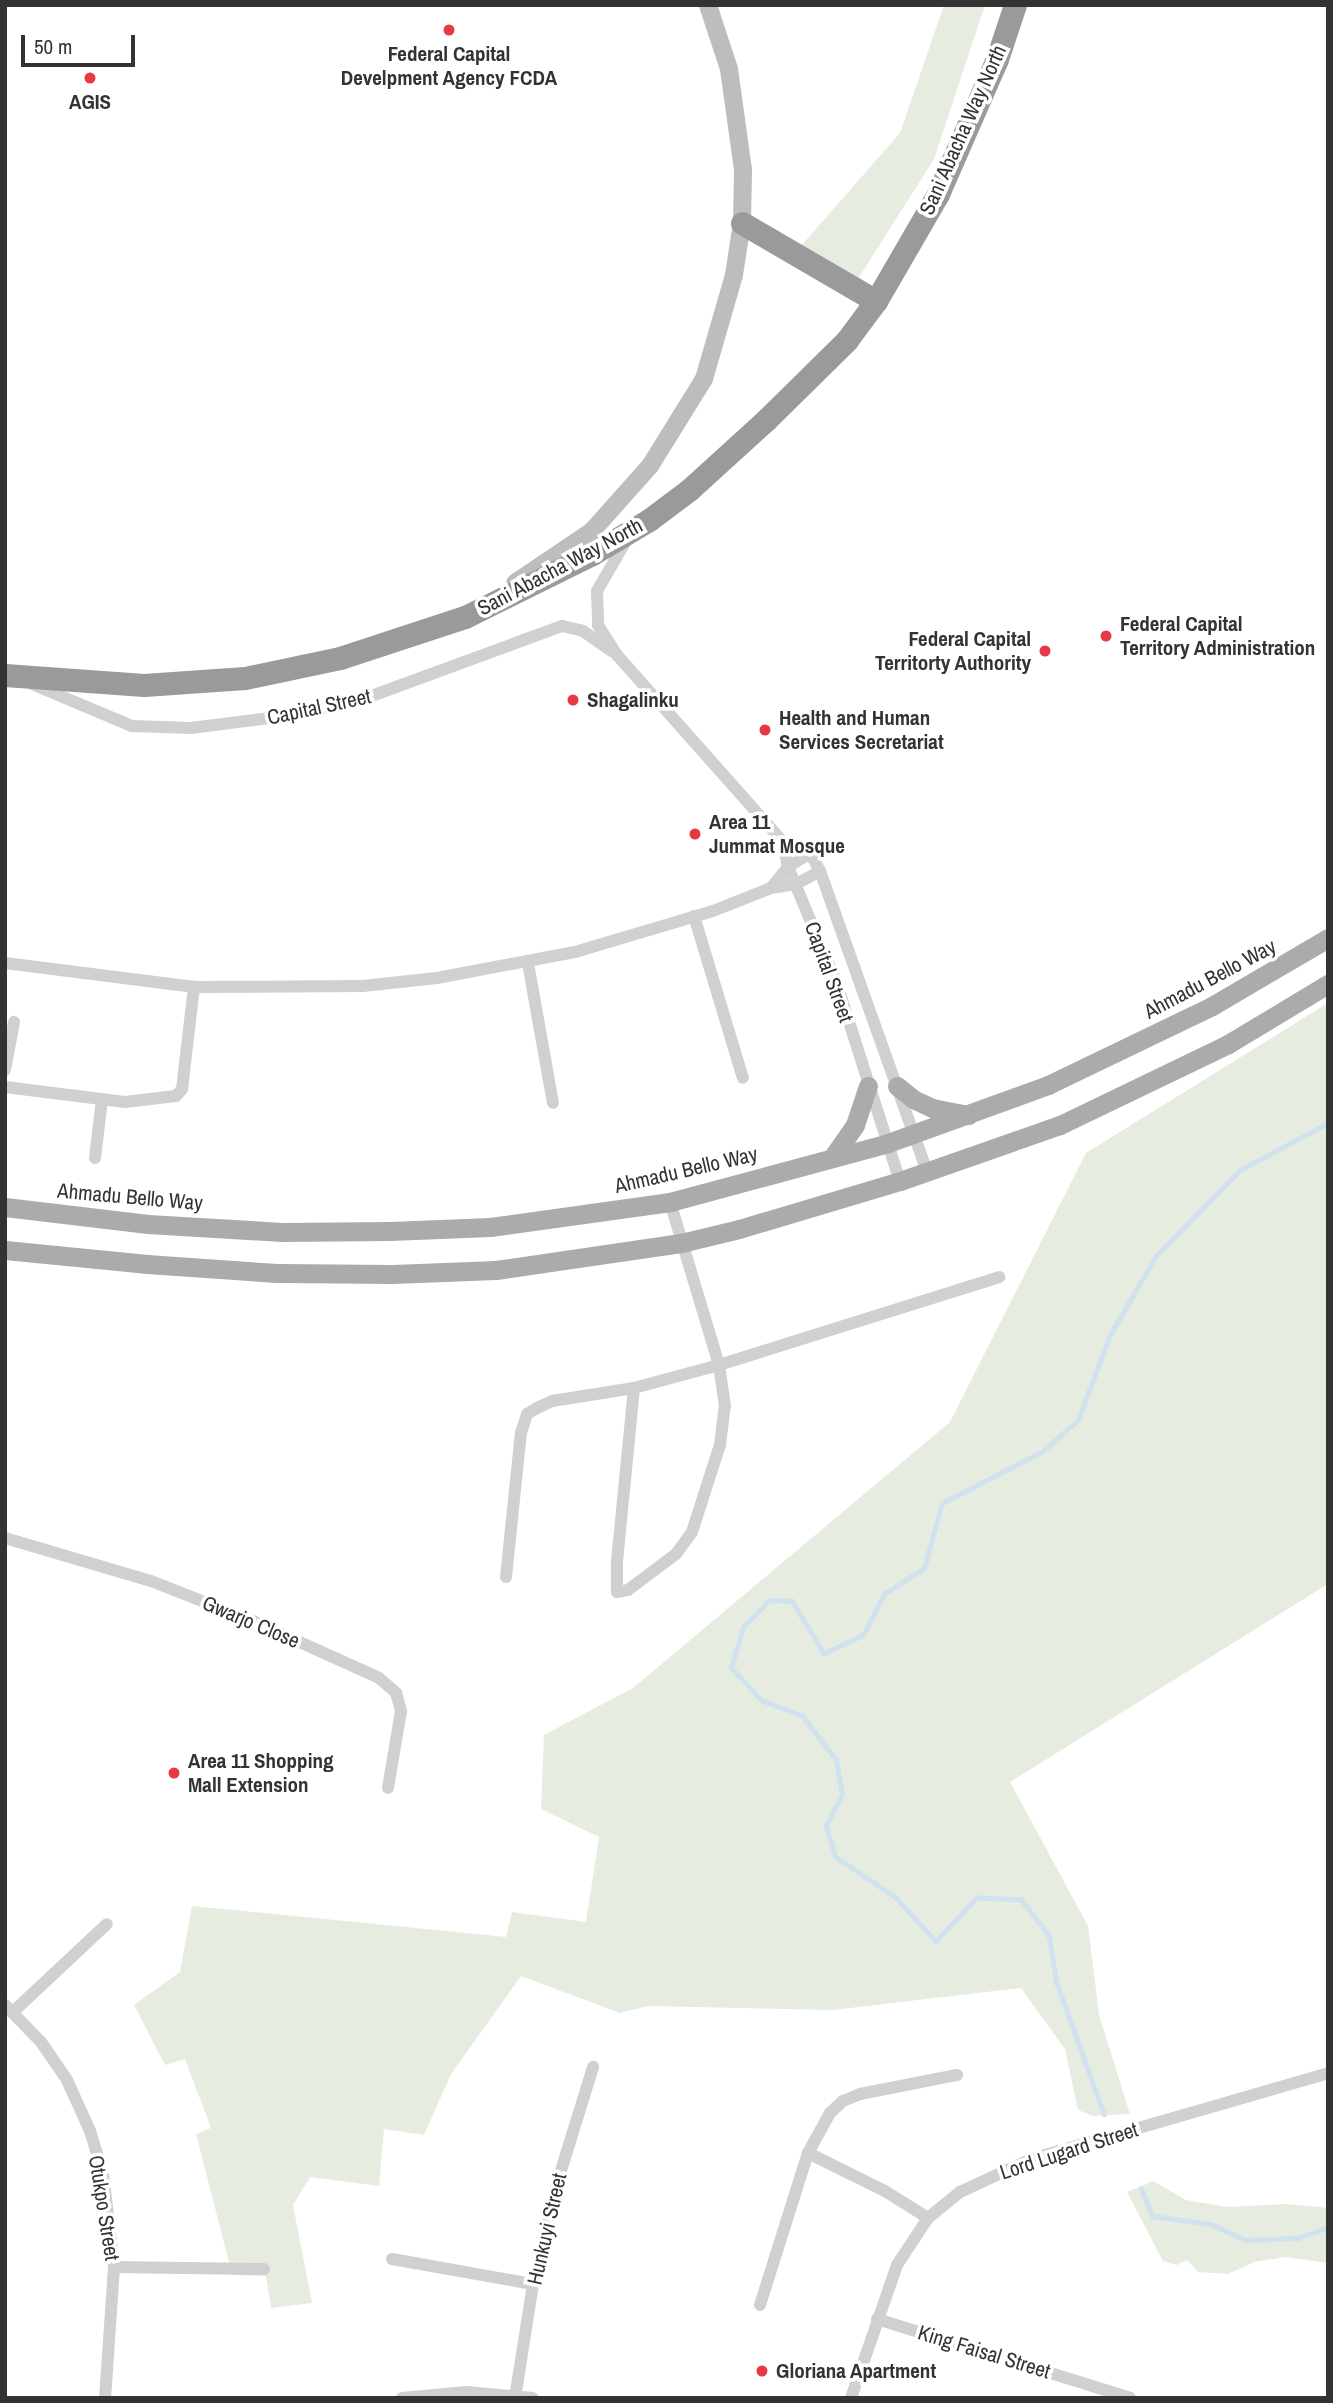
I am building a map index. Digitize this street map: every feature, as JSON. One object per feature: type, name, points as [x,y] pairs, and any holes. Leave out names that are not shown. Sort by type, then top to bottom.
[{"type":"highway","name":"Sani Abacha Way North","points":[[8,676],[144,685],[245,678],[340,658],[465,617],[592,554],[634,529],[690,490],[766,420],[847,340],[876,301],[938,194],[997,59],[1016,5]]},
{"type":"highway","points":[[742,223],[876,301]]},
{"type":"main road","name":"Ahmadu Bello Way","points":[[5,1207],[148,1224],[282,1231],[376,1231],[490,1227],[670,1202],[888,1143],[970,1116],[1111,1058],[1212,1006],[1328,938]]},
{"type":"main road","points":[[5,1250],[277,1273],[393,1274],[496,1270],[681,1243],[739,1229],[900,1181],[1060,1125],[1124,1097],[1228,1044],[1328,985]]},
{"type":"main road","points":[[832,1158],[855,1125],[868,1086]]},
{"type":"main road","points":[[897,1086],[913,1099],[932,1108],[970,1116]]},
{"type":"street","points":[[465,617],[592,531],[650,466],[704,379],[734,275],[742,223],[743,170],[729,69],[708,5]]},
{"type":"street","name":"Capital Street","points":[[634,529],[612,561],[597,591],[598,625],[617,655],[783,842],[788,867],[836,981],[900,1181]]},
{"type":"street","name":"Capital Street","points":[[8,676],[69,698],[132,726],[191,728],[294,715],[366,698],[562,626],[583,631],[617,655]]},
{"type":"street","points":[[783,842],[810,853],[820,871],[927,1172]]},
{"type":"street","points":[[771,888],[788,867],[810,853]]},
{"type":"street","points":[[5,963],[194,988],[363,986],[437,978],[575,952],[694,916],[771,888],[796,884],[820,871]]},
{"type":"street","points":[[694,916],[743,1078]]},
{"type":"street","points":[[528,962],[553,1103]]},
{"type":"street","points":[[5,1087],[125,1102],[168,1098],[180,1093],[194,988]]},
{"type":"street","points":[[5,1070],[14,1022]]},
{"type":"street","points":[[95,1158],[102,1099]]},
{"type":"street","points":[[634,1388],[617,1591],[628,1590],[676,1554],[692,1532],[720,1445],[725,1406],[719,1365],[670,1202]]},
{"type":"street","points":[[506,1577],[521,1433],[527,1414],[552,1401],[634,1388],[719,1365],[999,1277]]},
{"type":"street","name":"Gwarjo Close","points":[[5,1538],[152,1581],[253,1621],[379,1678],[396,1693],[401,1711],[388,1788]]},
{"type":"street","points":[[10,2008],[107,1924]]},
{"type":"street","name":"Otukpo Street","points":[[10,2008],[41,2042],[67,2080],[90,2131],[103,2173],[114,2267],[105,2398]]},
{"type":"street","name":"Hunkuyi Street","points":[[515,2396],[533,2284],[555,2190],[593,2067]]},
{"type":"street","name":"Lord Lugard Street","points":[[851,2398],[897,2265],[929,2218],[960,2192],[1031,2159],[1328,2073]]},
{"type":"street","points":[[760,2305],[808,2152],[830,2113],[843,2101],[860,2094],[957,2075]]},
{"type":"street","points":[[808,2152],[885,2190],[929,2218]]},
{"type":"street","points":[[392,2259],[533,2284]]},
{"type":"street","points":[[114,2267],[264,2269]]},
{"type":"street","name":"King Faisal Street","points":[[877,2319],[1130,2398]]},
{"type":"street","points":[[402,2398],[467,2392],[533,2398]]},
{"type":"shaded area","points":[[944,5],[985,5],[934,159],[856,282],[801,246],[900,133]]},
{"type":"shaded area","points":[[1328,1003],[1328,1584],[1010,1782],[1088,1926],[1099,2015],[1130,2114],[1093,2116],[1078,2110],[1065,2049],[1021,1988],[833,2010],[648,2006],[620,2013],[521,1976],[451,2074],[424,2135],[384,2129],[379,2186],[310,2177],[293,2205],[312,2303],[271,2308],[266,2276],[233,2275],[196,2134],[211,2128],[185,2059],[165,2065],[134,2005],[180,1972],[192,1906],[506,1937],[512,1912],[586,1922],[599,1837],[541,1809],[544,1735],[633,1688],[950,1422],[1086,1153]]},
{"type":"shaded area","points":[[1153,2181],[1186,2200],[1228,2207],[1287,2204],[1328,2208],[1328,2263],[1285,2257],[1254,2262],[1228,2274],[1198,2272],[1187,2260],[1177,2265],[1163,2261],[1127,2192]]},
{"type":"waterway","points":[[1104,2115],[1056,1982],[1049,1936],[1021,1900],[977,1898],[936,1942],[896,1898],[835,1857],[826,1825],[842,1795],[836,1760],[802,1716],[762,1701],[731,1668],[743,1627],[769,1600],[792,1601],[824,1653],[863,1635],[884,1594],[924,1568],[942,1503],[1043,1451],[1078,1420],[1110,1335],[1156,1256],[1240,1170],[1328,1123]]},
{"type":"waterway","points":[[1141,2188],[1153,2216],[1211,2224],[1246,2240],[1298,2238],[1328,2227]]},
{"type":"place","name":"Federal Capital Develpment Agency FCDA","points":[[449,30]]},
{"type":"place","name":"AGIS","points":[[90,78]]},
{"type":"place","name":"Federal Capital Territory Administration","points":[[1106,636]]},
{"type":"place","name":"Federal Capital Territorty Authority","points":[[1045,651]]},
{"type":"place","name":"Shagalinku","points":[[573,700]]},
{"type":"place","name":"Health and Human Services Secretariat","points":[[765,730]]},
{"type":"place","name":"Area 11 Jummat Mosque","points":[[695,834]]},
{"type":"place","name":"Area 11 Shopping Mall Extension","points":[[174,1773]]},
{"type":"place","name":"Gloriana Apartment","points":[[762,2371]]}]
